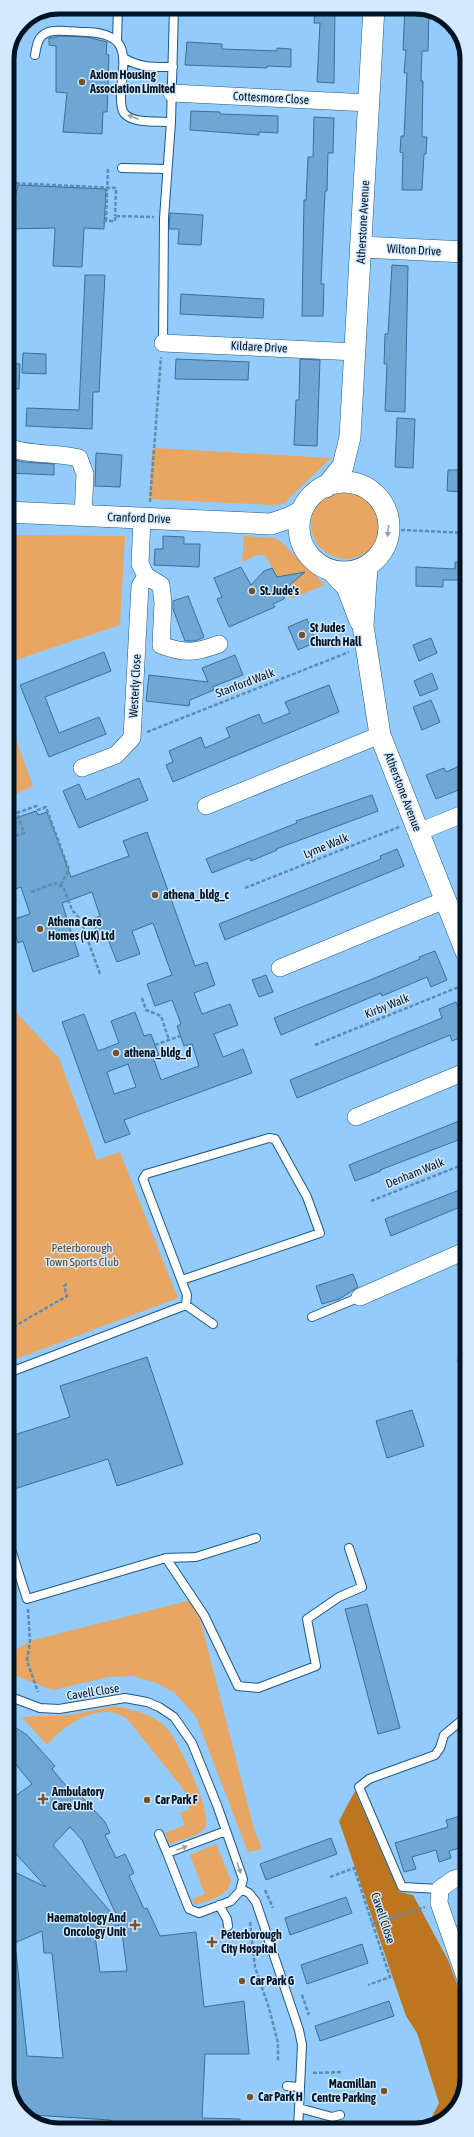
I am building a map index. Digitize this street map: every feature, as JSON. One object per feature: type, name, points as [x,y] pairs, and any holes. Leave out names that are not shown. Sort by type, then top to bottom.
[{"type":"street","name":"Atherstone Avenue","points":[[326,486],[343,466],[350,437],[356,352],[374,14]]},
{"type":"street","name":"Cottesmore Close","points":[[172,93],[369,103]]},
{"type":"street","name":"Wilton Drive","points":[[361,247],[460,252]]},
{"type":"street","name":"Kildare Drive","points":[[162,343],[356,352]]},
{"type":"street","name":"Atherstone Avenue","points":[[350,437],[358,467],[366,486]]},
{"type":"street","points":[[14,450],[64,454],[79,458],[85,474],[83,516]]},
{"type":"street","points":[[349,482],[366,486],[375,494],[383,505],[388,518],[389,531],[386,545],[378,556],[367,566],[345,572],[331,570],[314,561],[307,552],[302,541],[299,527],[302,511],[314,494],[326,486],[335,483],[349,482]]},
{"type":"street","name":"Cranford Drive","points":[[14,512],[83,516],[146,512],[199,524],[271,524],[289,518],[302,511]]},
{"type":"street","points":[[146,512],[140,564],[146,576],[161,585],[161,645],[180,652],[200,651],[219,644]]},
{"type":"street","name":"Cranford Drive","points":[[271,524],[292,535],[307,552]]},
{"type":"street","name":"Atherstone Avenue","points":[[362,626],[367,566]]},
{"type":"street","name":"Atherstone Avenue","points":[[331,570],[347,587],[362,626],[380,735],[460,936]]},
{"type":"street","name":"Westerly Close","points":[[132,738],[140,586],[146,576]]},
{"type":"street","points":[[206,806],[380,735]]},
{"type":"street","points":[[82,768],[116,755],[132,738]]},
{"type":"street","points":[[416,826],[460,815]]},
{"type":"street","points":[[280,968],[446,900]]},
{"type":"street","points":[[356,1117],[460,1074]]},
{"type":"street","points":[[360,1297],[460,1253]]},
{"type":"street","points":[[460,1877],[454,1879],[439,1896],[460,1961]]},
{"type":"lane","points":[[118,14],[117,40],[124,58],[121,102],[124,113],[133,119],[171,122]]},
{"type":"lane","points":[[162,343],[164,218],[171,122],[174,14]]},
{"type":"lane","points":[[35,55],[38,40],[44,34],[54,31],[98,33],[117,40]]},
{"type":"lane","points":[[124,58],[133,64],[143,66],[173,67]]},
{"type":"lane","points":[[122,168],[167,169]]},
{"type":"lane","points":[[182,1280],[320,1233],[307,1197],[275,1139],[269,1138],[146,1174],[143,1179],[182,1280],[188,1295],[186,1305]]},
{"type":"lane","points":[[312,1317],[360,1297]]},
{"type":"lane","points":[[186,1305],[213,1324]]},
{"type":"lane","points":[[14,1371],[186,1305]]},
{"type":"lane","points":[[14,1559],[27,1599],[166,1558],[196,1557],[256,1538]]},
{"type":"lane","points":[[166,1558],[204,1615],[238,1686],[258,1688],[316,1666],[307,1619],[339,1597],[362,1587],[349,1548]]},
{"type":"lane","name":"Cavell Close","points":[[14,1698],[40,1708],[59,1709],[125,1698],[147,1702],[159,1707],[174,1717],[192,1743],[243,1880],[241,1889]]},
{"type":"lane","points":[[439,1896],[402,1887],[359,1787],[369,1780],[435,1755],[440,1748],[444,1734],[460,1722]]},
{"type":"lane","points":[[168,1853],[226,1831]]},
{"type":"lane","points":[[159,1834],[168,1853],[189,1909],[199,1913],[231,1901],[241,1889],[249,1893],[256,1902],[299,2030],[298,2047],[300,2087],[298,2123]]},
{"type":"lane","points":[[219,1905],[227,1920],[228,1926]]},
{"type":"lane","points":[[287,2086],[300,2087]]},
{"type":"lane","points":[[299,2108],[332,2117],[340,2115]]},
{"type":"path","points":[[14,183],[107,187],[116,188],[115,221],[104,221],[107,187],[108,168]]},
{"type":"path","points":[[116,216],[164,218]]},
{"type":"path","points":[[146,512],[162,343]]},
{"type":"path","points":[[389,531],[404,530],[460,533]]},
{"type":"path","name":"Stanford Walk","points":[[132,738],[365,646]]},
{"type":"path","points":[[14,836],[24,833],[17,813],[36,806],[38,810],[46,807],[69,870],[60,886]]},
{"type":"path","name":"Lyme Walk","points":[[245,888],[416,826]]},
{"type":"path","points":[[31,892],[55,883],[63,887],[72,910],[81,920],[100,974]]},
{"type":"path","points":[[86,935],[96,931]]},
{"type":"path","name":"Kirby Walk","points":[[315,1045],[460,986]]},
{"type":"path","points":[[142,998],[146,1010],[161,1016],[169,1040]]},
{"type":"path","points":[[155,1045],[180,1036]]},
{"type":"path","name":"Denham Walk","points":[[371,1201],[460,1165]]},
{"type":"path","points":[[14,1327],[67,1296],[64,1286],[67,1284]]},
{"type":"path","points":[[27,1599],[30,1641],[27,1661],[38,1692]]},
{"type":"path","name":"Cavell Close","points":[[330,1877],[354,1868],[390,1977],[368,1985]]},
{"type":"path","points":[[265,1890],[273,1908]]},
{"type":"path","points":[[372,1924],[439,1896]]},
{"type":"path","points":[[249,1919],[255,1967],[269,2008],[276,2036],[278,2062]]},
{"type":"path","points":[[302,1995],[309,2015]]},
{"type":"path","points":[[312,2073],[342,2072]]},
{"type":"green space","points":[[157,448],[331,458],[283,504],[272,505],[149,499],[152,449]]},
{"type":"green space","points":[[346,489],[365,495],[375,505],[381,524],[375,543],[365,553],[346,559],[327,553],[317,543],[311,524],[317,505],[327,495]]},
{"type":"green space","points":[[14,535],[125,536],[120,625],[14,661]]},
{"type":"green space","points":[[244,536],[275,538],[280,541],[325,585],[290,599],[291,583],[277,578],[266,556],[257,555],[242,562]]},
{"type":"green space","points":[[14,734],[33,786],[14,795]]},
{"type":"green space","name":"Peterborough Town Sports Club","points":[[14,1010],[59,1058],[97,1160],[120,1152],[178,1298],[14,1360]]},
{"type":"green space","points":[[195,1599],[254,1829],[262,1849],[248,1852],[196,1717],[175,1693],[157,1683],[133,1676],[109,1677],[53,1690],[14,1675],[14,1650],[30,1641]]},
{"type":"green space","points":[[115,1706],[136,1711],[156,1719],[167,1728],[172,1735],[194,1778],[204,1809],[206,1821],[205,1828],[198,1834],[169,1844],[165,1833],[185,1825],[180,1813],[190,1809],[184,1790],[128,1720],[118,1714],[107,1712],[96,1713],[74,1722],[47,1745],[22,1717],[69,1715]]},
{"type":"green space","points":[[216,1844],[231,1880],[229,1886],[218,1897],[195,1905],[192,1899],[205,1894],[190,1855]]},
{"type":"shaded area","points":[[355,1791],[399,1892],[413,1895],[448,1960],[460,1992],[460,2078],[458,2093],[451,2106],[445,2112],[432,2120],[430,2121],[439,2103],[417,2033],[406,2016],[339,1821]]},
{"type":"building","points":[[315,14],[335,14],[334,83],[317,82],[320,23],[314,23]]},
{"type":"building","points":[[405,14],[418,14],[429,16],[428,51],[422,51],[422,137],[427,137],[426,154],[424,154],[422,190],[402,190],[403,153],[400,152],[401,136],[404,136],[407,73],[404,73],[406,50],[403,50]]},
{"type":"building","name":"Axiom Housing Association Limited","points":[[61,36],[87,37],[107,42],[106,54],[109,55],[107,112],[103,112],[102,134],[63,132],[67,93],[56,92],[56,46],[49,45],[49,38]]},
{"type":"building","points":[[187,42],[222,44],[222,49],[277,51],[277,48],[291,49],[291,67],[267,66],[267,68],[185,65]]},
{"type":"building","points":[[191,111],[220,112],[220,114],[278,116],[278,133],[259,132],[259,135],[190,130]]},
{"type":"building","points":[[314,117],[334,118],[333,153],[328,153],[327,191],[325,191],[321,284],[324,284],[323,316],[302,316],[304,200],[306,200],[308,157],[313,157]]},
{"type":"building","points":[[18,185],[106,189],[104,229],[84,228],[82,267],[53,266],[55,228],[14,229],[14,209],[16,209],[15,197]]},
{"type":"building","points":[[170,213],[203,215],[201,245],[178,244],[179,229],[169,229]]},
{"type":"building","points":[[392,265],[408,266],[405,412],[385,411],[387,364],[384,364],[385,334],[388,334]]},
{"type":"building","points":[[85,275],[105,275],[99,392],[93,392],[92,429],[26,426],[27,408],[79,410]]},
{"type":"building","points":[[181,294],[264,299],[263,318],[180,314]]},
{"type":"building","points":[[23,353],[46,354],[46,374],[22,373]]},
{"type":"building","points":[[176,359],[249,362],[248,380],[175,379]]},
{"type":"building","points":[[300,359],[320,360],[317,446],[294,445],[296,400],[299,400]]},
{"type":"building","points":[[14,364],[20,364],[19,389],[14,389]]},
{"type":"building","points":[[397,418],[415,419],[413,468],[395,467]]},
{"type":"building","points":[[96,453],[122,455],[120,487],[95,486]]},
{"type":"building","points":[[14,460],[23,462],[54,464],[54,475],[14,473]]},
{"type":"building","points":[[448,470],[460,470],[460,492],[447,491]]},
{"type":"building","points":[[163,536],[184,537],[184,544],[200,544],[199,567],[154,565],[155,549],[163,549]]},
{"type":"building","points":[[455,562],[460,562],[460,580],[443,580],[443,587],[416,586],[416,567],[455,569]]},
{"type":"building","name":"St. Jude's","points":[[241,567],[251,585],[264,571],[272,568],[277,577],[305,572],[286,588],[284,599],[273,604],[275,607],[229,627],[217,599],[222,597],[214,578]]},
{"type":"building","points":[[188,596],[204,637],[195,641],[185,641],[173,609],[173,601]]},
{"type":"building","name":"St Judes Church Hall","points":[[307,619],[316,642],[298,650],[288,627]]},
{"type":"building","points":[[431,638],[437,653],[419,661],[413,645]]},
{"type":"building","points":[[104,652],[111,671],[45,697],[59,733],[99,717],[106,734],[49,757],[20,685]]},
{"type":"building","points":[[235,655],[243,675],[212,687],[214,690],[190,700],[189,706],[146,701],[149,675],[208,682],[202,668]]},
{"type":"building","points":[[432,673],[438,689],[420,696],[414,681]]},
{"type":"building","points":[[329,685],[339,712],[173,782],[166,765],[173,762],[169,751],[201,737],[205,748],[230,737],[226,728],[259,714],[263,724],[290,713],[285,702]]},
{"type":"building","points":[[431,700],[440,722],[422,730],[413,707]]},
{"type":"building","points":[[460,766],[460,789],[436,799],[426,775],[444,768],[446,772]]},
{"type":"building","points":[[139,778],[148,800],[79,828],[63,791],[79,784],[86,800]]},
{"type":"building","points":[[372,795],[378,811],[276,849],[277,850],[251,861],[250,858],[212,873],[206,859],[297,823],[296,821]]},
{"type":"building","points":[[36,811],[38,815],[47,812],[71,877],[129,856],[123,841],[147,832],[195,966],[207,962],[215,985],[194,993],[202,1014],[230,1004],[238,1025],[214,1034],[223,1057],[243,1049],[252,1073],[124,1120],[130,1134],[105,1143],[62,1022],[84,1014],[98,1051],[119,1043],[111,1021],[135,1012],[144,1036],[151,1034],[159,1055],[153,1057],[161,1080],[199,1066],[192,1044],[184,1046],[177,1026],[181,1024],[172,1000],[155,1006],[147,984],[172,975],[153,923],[132,931],[140,954],[117,962],[107,937],[100,940],[96,931],[92,919],[100,916],[92,892],[62,903],[79,956],[33,972],[23,941],[18,943],[14,930],[14,919],[30,914],[21,887],[14,890],[14,819]],"holes":[[[128,1064],[136,1087],[114,1094],[107,1072]]]},
{"type":"building","points":[[397,849],[404,866],[225,940],[219,924],[381,859],[380,856]]},
{"type":"building","points":[[435,951],[447,980],[431,987],[427,977],[382,996],[381,993],[281,1035],[274,1018],[375,978]]},
{"type":"building","points":[[266,975],[273,992],[259,997],[252,980]]},
{"type":"building","points":[[456,1002],[460,1011],[460,1038],[452,1041],[450,1035],[297,1098],[290,1080],[442,1018],[439,1009]]},
{"type":"building","points":[[459,1121],[460,1123],[460,1139],[355,1181],[349,1165]]},
{"type":"building","points":[[460,1190],[460,1207],[391,1236],[385,1219]]},
{"type":"building","points":[[353,1274],[358,1287],[339,1299],[322,1304],[316,1286]]},
{"type":"building","points":[[147,1357],[183,1464],[117,1486],[108,1459],[14,1489],[14,1435],[70,1417],[60,1386]]},
{"type":"building","points":[[412,1410],[424,1446],[387,1458],[376,1421]]},
{"type":"building","points":[[367,1604],[400,1728],[378,1734],[345,1609]]},
{"type":"building","name":"Peterborough City Hospital","points":[[16,1728],[27,1735],[55,1766],[52,1769],[72,1792],[75,1789],[105,1822],[110,1833],[105,1835],[116,1858],[125,1854],[134,1873],[129,1876],[144,1909],[147,1908],[160,1936],[196,1932],[204,2007],[244,2001],[249,2054],[205,2054],[202,2118],[240,2119],[240,2123],[110,2123],[110,2120],[33,2115],[23,2106],[16,2093],[14,2078],[14,1952],[16,1952],[27,2056],[63,2058],[52,1953],[44,1953],[42,1931],[14,1943],[14,1872],[46,1887],[14,1852],[14,1797],[32,1784],[14,1762],[14,1732]],"holes":[[[70,1827],[82,1840],[120,1923],[53,1845]],[[121,1925],[127,1971],[100,1972],[94,1929]]]},
{"type":"building","points":[[460,1816],[460,1848],[449,1851],[451,1858],[439,1862],[436,1850],[412,1857],[416,1869],[404,1872],[395,1843],[448,1827],[446,1820]]},
{"type":"building","points":[[331,1838],[337,1854],[266,1880],[260,1864]]},
{"type":"building","points":[[346,1897],[352,1913],[290,1935],[285,1918]]},
{"type":"building","points":[[362,1944],[368,1963],[307,1984],[301,1965]]},
{"type":"building","points":[[389,2001],[394,2016],[320,2041],[315,2026]]},
{"type":"place","name":"Axiom Housing Association Limited","points":[[82,82]]},
{"type":"place","name":"St. Jude's","points":[[252,591]]},
{"type":"place","name":"St Judes Church Hall","points":[[302,635]]},
{"type":"place","name":"athena_bldg_c","points":[[155,895]]},
{"type":"place","name":"Athena Care Homes (UK) Ltd","points":[[40,929]]},
{"type":"place","name":"athena_bldg_d","points":[[116,1053]]},
{"type":"place","name":"Ambulatory Care Unit","points":[[43,1799]]},
{"type":"place","name":"Car Park F","points":[[147,1800]]},
{"type":"place","name":"Haematology And Oncology Unit","points":[[135,1925]]},
{"type":"place","name":"Peterborough City Hospital","points":[[212,1942]]},
{"type":"place","name":"Car Park G","points":[[242,1981]]},
{"type":"place","name":"Macmillan Centre Parking","points":[[384,2091]]},
{"type":"place","name":"Car Park H","points":[[250,2097]]}]
